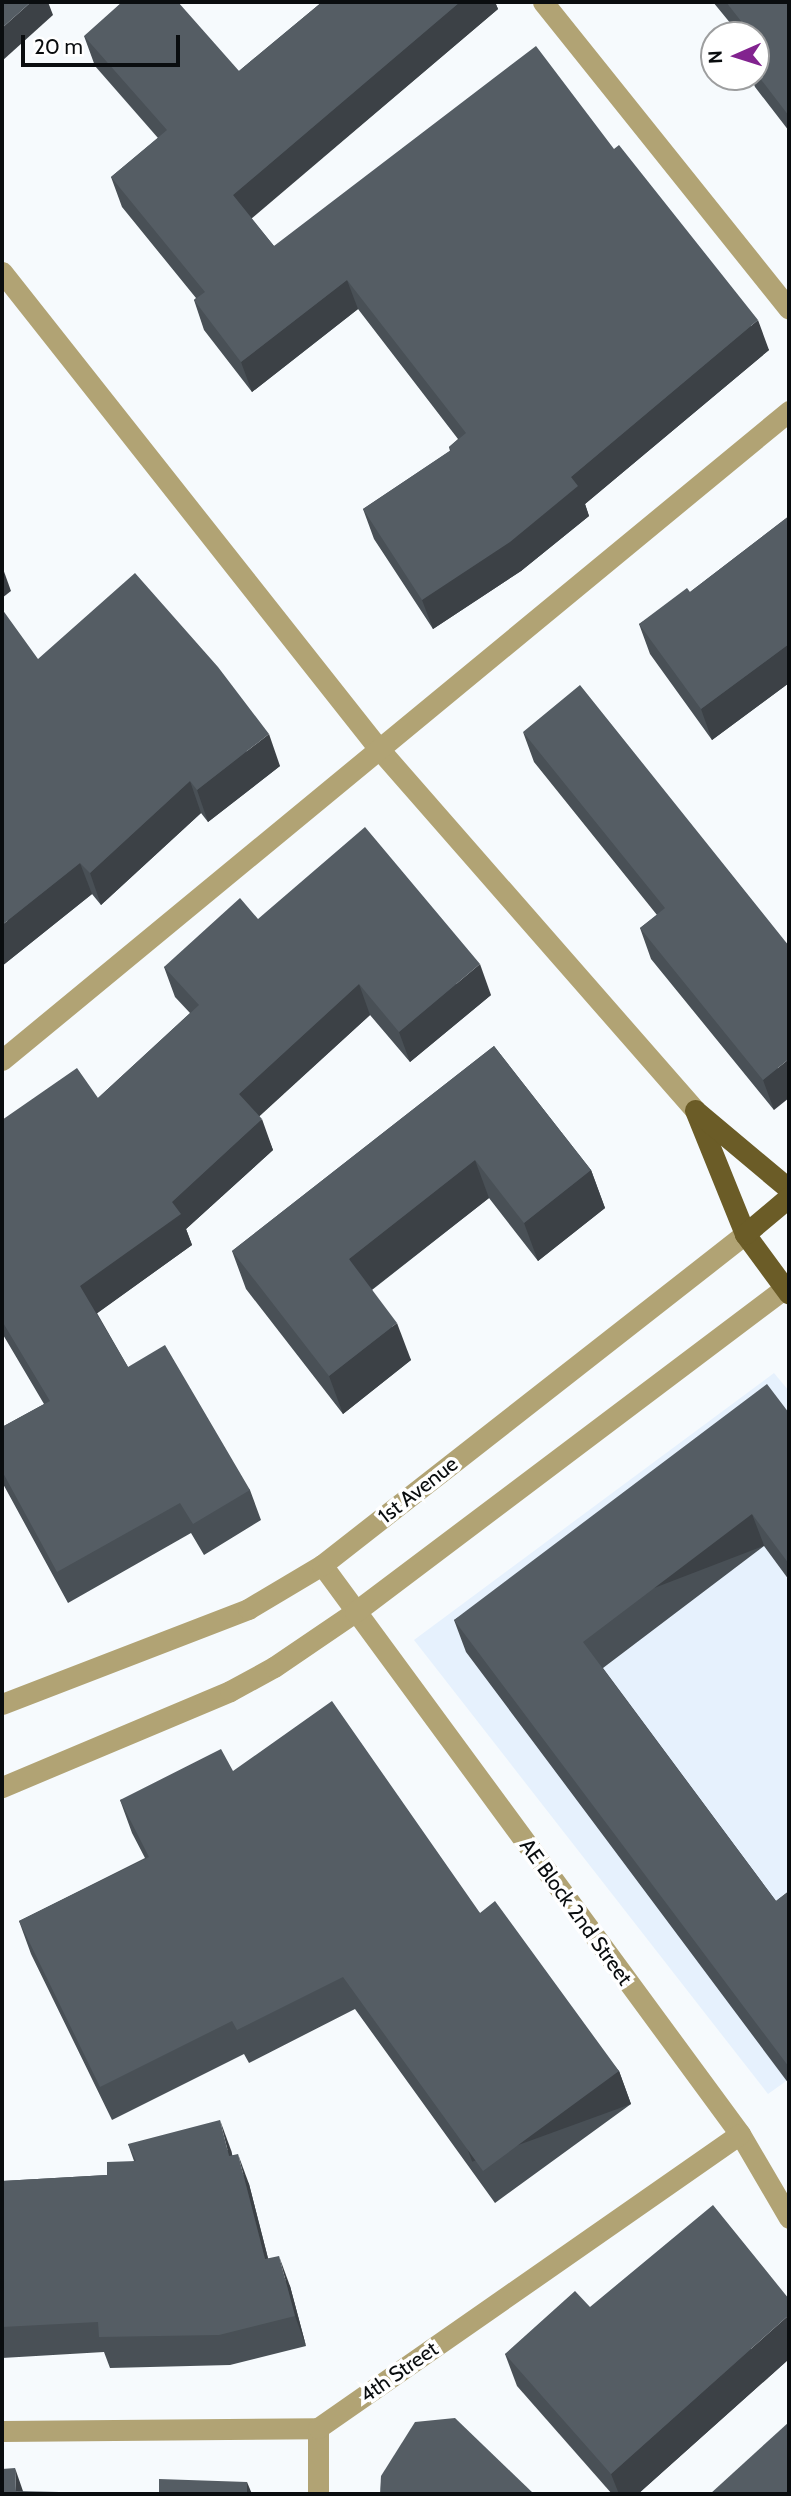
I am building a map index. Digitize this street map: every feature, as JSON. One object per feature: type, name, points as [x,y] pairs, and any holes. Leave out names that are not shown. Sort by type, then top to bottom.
[{"type":"main road","points":[[695,1110],[789,1189]]},
{"type":"main road","points":[[695,1110],[745,1234],[788,1289]]},
{"type":"main road","name":"1st Avenue","points":[[745,1234],[789,1197]]},
{"type":"street","points":[[543,2],[789,309]]},
{"type":"street","points":[[2,272],[9,295],[379,750],[695,1110]]},
{"type":"street","points":[[2,1060],[789,411]]},
{"type":"street","name":"1st Avenue","points":[[2,1704],[248,1609],[322,1565],[745,1234]]},
{"type":"street","points":[[2,1787],[230,1690],[355,1612],[788,1289]]},
{"type":"street","name":"AE Block 2nd Street","points":[[322,1565],[740,2134],[789,2218]]},
{"type":"street","name":"4th Street","points":[[318,2428],[740,2134]]},
{"type":"street","points":[[2,2431],[318,2428],[318,2494]]},
{"type":"shaded area","points":[[774,1373],[789,1391],[789,2079],[768,2094],[414,1640]]},
{"type":"building","points":[[2,2],[31,2],[2,28]]},
{"type":"building","points":[[122,2],[178,2],[239,71],[322,2],[460,2],[233,195],[274,246],[536,46],[614,149],[619,145],[758,320],[571,477],[578,486],[510,542],[422,600],[363,509],[451,450],[449,447],[466,433],[347,280],[241,362],[194,300],[205,292],[111,177],[167,130],[84,36]]},
{"type":"building","points":[[726,2],[789,2],[789,116],[770,91],[770,21],[741,21]]},
{"type":"building","points":[[789,516],[789,644],[701,709],[639,624],[687,588],[690,592]]},
{"type":"building","points":[[135,573],[218,667],[269,734],[197,790],[190,781],[90,873],[80,863],[2,925],[2,609],[38,659]]},
{"type":"building","points":[[580,685],[789,946],[789,1059],[763,1080],[640,928],[665,908],[523,732]]},
{"type":"building","points":[[365,827],[480,964],[399,1032],[359,984],[239,1094],[262,1119],[172,1202],[181,1214],[80,1286],[128,1367],[165,1345],[250,1490],[193,1524],[180,1503],[57,1572],[2,1471],[2,1427],[50,1401],[2,1321],[2,1120],[77,1068],[98,1098],[199,1005],[164,967],[240,898],[258,919]]},
{"type":"building","points":[[494,1046],[591,1170],[524,1223],[475,1160],[349,1259],[397,1323],[329,1376],[232,1251]]},
{"type":"building","points":[[767,1384],[789,1413],[789,1564],[752,1514],[583,1642],[776,1901],[789,1891],[789,2067],[454,1620]]},
{"type":"building","points":[[332,1701],[480,1913],[495,1901],[619,2071],[483,2171],[343,1977],[237,2030],[232,2021],[100,2087],[19,1921],[149,1857],[120,1800],[221,1749],[233,1771]]},
{"type":"building","points":[[220,2120],[229,2156],[238,2154],[265,2259],[279,2256],[295,2316],[219,2335],[99,2337],[98,2322],[2,2327],[2,2181],[107,2175],[107,2162],[136,2161],[128,2144]]},
{"type":"building","points":[[713,2205],[789,2299],[789,2315],[611,2474],[505,2354],[575,2291],[590,2307]]},
{"type":"building","points":[[455,2418],[534,2494],[380,2494],[381,2476],[415,2422]]},
{"type":"building","points":[[789,2422],[789,2494],[710,2494]]},
{"type":"building","points":[[15,2468],[16,2491],[147,2494],[2,2494],[2,2469]]},
{"type":"building","points":[[159,2479],[247,2482],[247,2494],[159,2494]]}]
